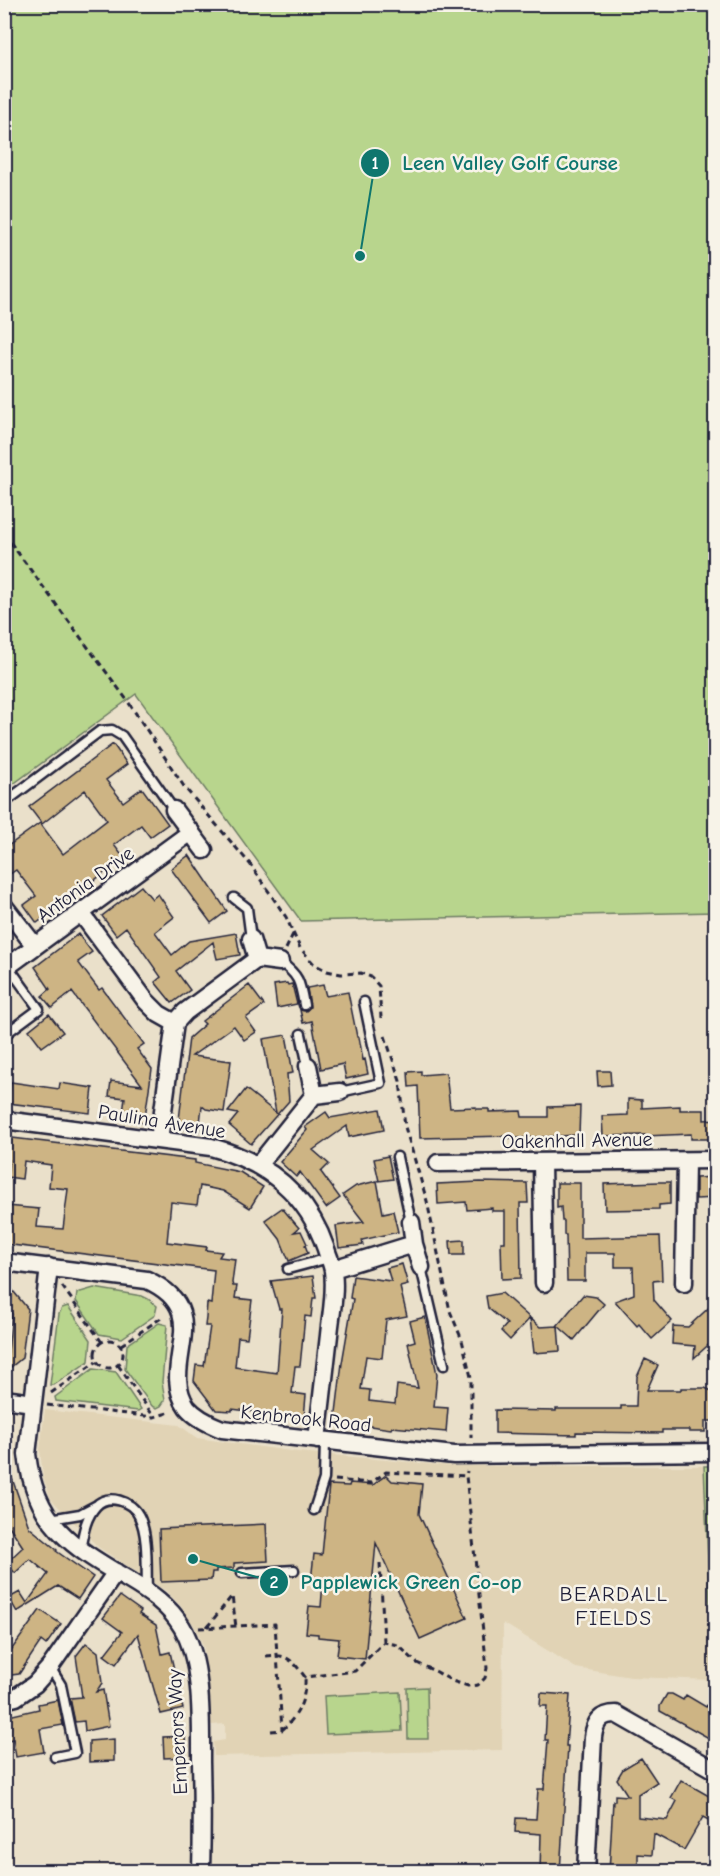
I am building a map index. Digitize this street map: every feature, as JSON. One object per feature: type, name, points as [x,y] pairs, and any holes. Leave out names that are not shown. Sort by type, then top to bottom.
[{"type":"street","points":[[174,810],[204,850]]},
{"type":"street","name":"Antonia Drive","points":[[6,967],[191,832]]},
{"type":"street","points":[[4,906],[35,946]]},
{"type":"street","points":[[81,913],[146,1001],[159,1014],[175,1023]]},
{"type":"street","points":[[251,939],[257,959]]},
{"type":"street","points":[[159,1140],[175,1023],[185,1012],[257,959],[280,962]]},
{"type":"street","points":[[308,1066],[314,1095]]},
{"type":"street","points":[[259,1164],[314,1095],[340,1092]]},
{"type":"street","name":"Paulina Avenue","points":[[4,1120],[211,1147],[259,1164],[284,1183],[315,1221],[331,1264],[333,1300],[321,1441]]},
{"type":"street","name":"Oakenhall Avenue","points":[[438,1163],[716,1160]]},
{"type":"street","points":[[684,1283],[686,1161]]},
{"type":"street","points":[[542,1162],[544,1283]]},
{"type":"street","points":[[411,1222],[414,1244],[421,1267]]},
{"type":"street","points":[[331,1264],[414,1244]]},
{"type":"street","points":[[4,1262],[147,1280],[160,1286],[171,1295],[182,1315],[184,1325],[178,1384],[187,1406]]},
{"type":"street","name":"Emperors Way","points":[[49,1267],[27,1454],[29,1472],[37,1498],[56,1528],[80,1550],[147,1591],[174,1615],[190,1644],[196,1668],[201,1734],[203,1830],[201,1872]]},
{"type":"street","points":[[4,1399],[33,1403]]},
{"type":"street","name":"Kenbrook Road","points":[[187,1406],[203,1422],[222,1429],[454,1455],[470,1460],[716,1452]]},
{"type":"street","points":[[4,1700],[16,1697],[35,1684],[50,1667],[116,1572]]},
{"type":"street","points":[[586,1872],[593,1737],[594,1728],[601,1717],[616,1714],[716,1771]]},
{"type":"lane","points":[[4,803],[100,731],[112,730],[122,736],[174,810]]},
{"type":"lane","points":[[234,898],[247,908],[251,939]]},
{"type":"lane","points":[[280,962],[292,970],[300,981],[304,1005]]},
{"type":"lane","points":[[4,1035],[39,1010],[6,967]]},
{"type":"lane","points":[[340,1092],[381,1083],[364,1002]]},
{"type":"lane","points":[[301,1034],[308,1066]]},
{"type":"lane","points":[[397,1157],[411,1222]]},
{"type":"lane","points":[[288,1269],[331,1264]]},
{"type":"lane","points":[[421,1267],[444,1365]]},
{"type":"lane","points":[[314,1510],[324,1479],[321,1441]]},
{"type":"lane","points":[[49,1519],[80,1514],[106,1501],[120,1500],[129,1503],[139,1515],[144,1533],[147,1591]]},
{"type":"lane","points":[[80,1550],[84,1527],[97,1505]]},
{"type":"lane","points":[[242,1573],[294,1570]]},
{"type":"lane","points":[[50,1667],[61,1685],[75,1753],[55,1757]]},
{"type":"path","points":[[4,534],[127,700],[185,788],[250,864],[286,917],[300,948],[314,964],[327,971],[341,974],[361,973],[371,977],[380,986],[382,1025]]},
{"type":"path","points":[[384,1642],[398,1645],[417,1663],[452,1681],[468,1686],[478,1685],[485,1678],[487,1668],[466,1476],[470,1460],[471,1377],[462,1340],[450,1311],[427,1201],[405,1127],[400,1081],[385,1036]]},
{"type":"path","points":[[49,1267],[101,1341]]},
{"type":"path","points":[[121,1346],[178,1306]]},
{"type":"path","points":[[112,1340],[121,1346],[123,1356],[118,1365],[107,1369],[96,1362],[94,1351],[101,1341],[112,1340]]},
{"type":"path","points":[[51,1393],[96,1362]]},
{"type":"path","points":[[118,1365],[154,1418]]},
{"type":"path","points":[[33,1403],[154,1418],[187,1406]]},
{"type":"path","points":[[324,1479],[371,1483],[386,1472],[466,1476]]},
{"type":"path","points":[[305,1677],[355,1671],[384,1642],[380,1563]]},
{"type":"path","points":[[236,1627],[232,1596],[206,1627],[236,1627],[275,1624],[282,1730]]},
{"type":"path","points":[[266,1656],[277,1655],[292,1661],[305,1677],[306,1691],[301,1706],[291,1722],[282,1730],[270,1731]]},
{"type":"shaded area","points":[[45,1410],[179,1425],[197,1438],[298,1452],[452,1466],[704,1466],[713,1680],[631,1677],[576,1668],[503,1623],[502,1750],[214,1756],[213,1742],[225,1740],[225,1724],[211,1725],[204,1648],[197,1630],[180,1605],[166,1591],[98,1547],[51,1499],[43,1477],[40,1450]]},
{"type":"green space","points":[[5,4],[715,5],[715,912],[301,921],[136,694],[5,790]]},
{"type":"green space","points":[[94,1288],[142,1296],[157,1306],[155,1315],[122,1338],[99,1334],[76,1301],[77,1293]]},
{"type":"green space","points":[[68,1306],[91,1340],[89,1361],[54,1385],[50,1385],[59,1314],[62,1308]]},
{"type":"green space","points":[[159,1323],[167,1325],[162,1382],[165,1400],[157,1408],[152,1406],[125,1369],[127,1345]]},
{"type":"green space","points":[[93,1369],[116,1372],[141,1409],[138,1411],[56,1401],[55,1397]]},
{"type":"green space","points":[[704,1466],[715,1466],[715,1680],[713,1680]]},
{"type":"green space","points":[[427,1687],[428,1739],[408,1739],[407,1688]]},
{"type":"green space","points":[[400,1692],[402,1731],[326,1734],[324,1696]]},
{"type":"building","points":[[113,744],[127,764],[106,780],[123,802],[142,788],[168,824],[150,837],[141,825],[114,845],[124,858],[37,923],[24,905],[36,896],[16,870],[4,878],[4,849],[40,823],[63,854],[107,820],[85,790],[42,824],[29,807]]},
{"type":"building","points":[[189,855],[227,911],[211,923],[171,869]]},
{"type":"building","points":[[141,886],[152,899],[158,894],[174,917],[155,932],[172,955],[189,941],[236,933],[240,955],[217,959],[213,942],[176,971],[190,990],[172,1003],[155,982],[161,977],[126,927],[116,935],[102,916]]},
{"type":"building","points":[[78,934],[92,952],[78,962],[99,990],[102,988],[144,1044],[137,1049],[152,1069],[144,1123],[122,1120],[125,1098],[109,1096],[111,1081],[142,1085],[72,992],[52,1008],[42,996],[50,989],[35,967]]},
{"type":"building","points":[[292,984],[297,1004],[277,1008],[274,985]]},
{"type":"building","points":[[249,985],[264,1005],[246,1018],[256,1032],[244,1040],[234,1026],[192,1056],[231,1061],[224,1112],[206,1109],[202,1106],[199,1131],[178,1128],[189,1038],[205,1024],[202,1021]]},
{"type":"building","points":[[323,985],[326,996],[348,992],[357,1037],[359,1037],[368,1074],[346,1079],[343,1064],[321,1069],[312,1021],[303,1023],[300,1010],[306,1011],[310,1007],[307,988]]},
{"type":"building","points":[[49,1014],[63,1032],[42,1047],[29,1030]]},
{"type":"building","points":[[286,1035],[293,1073],[287,1074],[289,1101],[251,1144],[229,1125],[238,1114],[228,1112],[246,1089],[276,1113],[263,1039]]},
{"type":"building","points":[[421,1071],[421,1075],[446,1073],[450,1108],[476,1107],[476,1109],[489,1109],[489,1112],[521,1111],[522,1117],[548,1117],[548,1107],[580,1106],[579,1135],[522,1138],[508,1138],[508,1136],[420,1138],[418,1086],[409,1087],[408,1072]]},
{"type":"building","points":[[597,1071],[610,1071],[611,1085],[598,1086]]},
{"type":"building","points":[[11,1082],[59,1089],[60,1083],[93,1088],[90,1113],[8,1103]]},
{"type":"building","points":[[628,1099],[642,1100],[642,1108],[680,1106],[680,1110],[704,1110],[704,1120],[716,1119],[716,1139],[691,1139],[691,1134],[603,1136],[602,1116],[628,1115]]},
{"type":"building","points":[[380,1109],[384,1130],[349,1137],[347,1126],[313,1150],[329,1164],[321,1172],[340,1198],[326,1208],[300,1172],[296,1177],[280,1162],[307,1130],[305,1127],[326,1112],[330,1118]]},
{"type":"building","points":[[4,1137],[195,1160],[195,1163],[240,1172],[263,1187],[250,1208],[223,1191],[200,1186],[197,1205],[171,1202],[167,1242],[207,1247],[206,1250],[222,1252],[219,1257],[235,1259],[232,1283],[233,1286],[237,1286],[235,1298],[252,1300],[247,1338],[238,1337],[235,1367],[277,1373],[282,1309],[279,1309],[271,1281],[313,1276],[316,1298],[313,1298],[311,1317],[305,1316],[300,1366],[295,1366],[292,1393],[306,1395],[304,1418],[232,1409],[232,1411],[216,1410],[194,1381],[196,1365],[204,1366],[210,1326],[205,1326],[207,1303],[211,1304],[214,1270],[4,1244],[4,1221],[7,1206],[39,1209],[37,1227],[63,1229],[68,1189],[49,1187],[51,1165],[24,1161],[22,1179],[7,1177],[9,1160],[4,1160]]},
{"type":"building","points":[[388,1156],[393,1179],[379,1181],[374,1159]]},
{"type":"building","points":[[716,1177],[716,1198],[696,1199],[696,1178]]},
{"type":"building","points":[[377,1181],[383,1213],[393,1211],[398,1232],[362,1240],[363,1245],[339,1248],[336,1226],[364,1222],[343,1195],[356,1186]]},
{"type":"building","points":[[670,1182],[670,1204],[659,1205],[659,1209],[605,1210],[604,1184]]},
{"type":"building","points":[[527,1183],[528,1203],[520,1203],[521,1278],[502,1279],[501,1242],[505,1242],[505,1211],[492,1211],[492,1208],[467,1210],[466,1202],[438,1204],[437,1184]]},
{"type":"building","points":[[557,1183],[580,1183],[580,1238],[660,1236],[662,1280],[653,1281],[654,1300],[672,1321],[652,1339],[615,1301],[634,1294],[633,1267],[615,1267],[615,1253],[585,1253],[585,1281],[567,1281],[566,1235],[564,1235],[561,1207],[557,1208]]},
{"type":"building","points":[[282,1208],[299,1228],[294,1232],[301,1231],[307,1244],[305,1245],[308,1253],[289,1261],[280,1239],[265,1220]]},
{"type":"building","points":[[464,1240],[464,1255],[451,1255],[450,1241]]},
{"type":"building","points":[[402,1264],[408,1285],[400,1287],[407,1316],[386,1320],[382,1358],[366,1356],[361,1389],[370,1390],[369,1401],[395,1404],[397,1385],[418,1388],[408,1343],[415,1341],[410,1321],[425,1317],[437,1374],[434,1407],[448,1408],[446,1432],[392,1427],[391,1429],[335,1421],[353,1299],[350,1298],[353,1276],[391,1281],[387,1268]]},
{"type":"building","points":[[4,1280],[28,1309],[22,1358],[6,1371],[12,1314],[4,1304]]},
{"type":"building","points":[[502,1293],[530,1318],[510,1340],[501,1331],[507,1324],[488,1308],[486,1296]]},
{"type":"building","points":[[583,1295],[596,1297],[604,1304],[574,1340],[558,1326],[560,1351],[534,1353],[530,1318],[540,1327],[557,1326]]},
{"type":"building","points":[[716,1301],[716,1338],[694,1358],[695,1346],[672,1344],[673,1326],[688,1327]]},
{"type":"building","points":[[645,1359],[658,1365],[647,1390],[705,1388],[712,1391],[712,1399],[716,1399],[716,1421],[705,1421],[705,1432],[662,1430],[662,1433],[576,1432],[576,1435],[495,1433],[495,1410],[556,1411],[556,1409],[621,1409],[621,1406],[636,1406],[637,1377]]},
{"type":"building","points":[[4,1461],[6,1461],[29,1527],[56,1551],[93,1577],[78,1599],[58,1586],[17,1612],[9,1598],[20,1592],[27,1603],[48,1574],[30,1559],[15,1573],[6,1563],[23,1547],[4,1518]]},
{"type":"building","points":[[386,1475],[392,1481],[422,1484],[419,1514],[467,1618],[420,1639],[376,1543],[365,1659],[337,1656],[339,1639],[306,1633],[309,1606],[321,1607],[323,1582],[311,1581],[314,1554],[322,1555],[329,1485],[349,1486],[350,1483],[373,1485]]},
{"type":"building","points":[[266,1524],[268,1561],[234,1563],[234,1568],[216,1569],[216,1572],[212,1572],[211,1580],[161,1582],[159,1529]]},
{"type":"building","points":[[120,1596],[141,1611],[139,1614],[156,1625],[162,1654],[170,1652],[183,1709],[161,1714],[138,1634],[116,1664],[104,1655],[122,1632],[103,1618]]},
{"type":"building","points":[[40,1610],[61,1624],[46,1645],[41,1641],[19,1674],[4,1676],[4,1660]]},
{"type":"building","points":[[86,1643],[98,1652],[102,1683],[96,1692],[103,1690],[109,1726],[85,1731],[84,1721],[75,1722],[70,1698],[82,1697],[76,1656]]},
{"type":"building","points":[[716,1691],[716,1742],[660,1711],[660,1706],[667,1694],[683,1700],[686,1695],[706,1707]]},
{"type":"building","points":[[541,1693],[570,1695],[560,1872],[540,1872],[541,1834],[515,1832],[516,1818],[536,1819],[538,1789],[544,1789],[548,1740],[545,1740],[547,1706],[540,1706]]},
{"type":"building","points":[[58,1700],[63,1725],[40,1729],[44,1752],[16,1757],[13,1739],[4,1741],[4,1717],[39,1709],[38,1704]]},
{"type":"building","points":[[185,1736],[186,1757],[164,1758],[163,1737]]},
{"type":"building","points":[[114,1739],[114,1761],[89,1762],[89,1741]]},
{"type":"building","points":[[641,1758],[657,1782],[638,1794],[638,1817],[667,1820],[677,1801],[671,1798],[681,1780],[716,1800],[716,1824],[703,1817],[684,1850],[654,1834],[652,1855],[638,1854],[636,1872],[609,1872],[613,1801],[615,1801],[615,1795],[628,1796],[617,1779],[623,1769]]},
{"type":"place","name":"Leen Valley Golf Course","points":[[360,256]]},
{"type":"place","name":"Papplewick Green Co-op","points":[[193,1559]]},
{"type":"district","name":"BEARDALL FIELDS","points":[[614,1606]]}]
